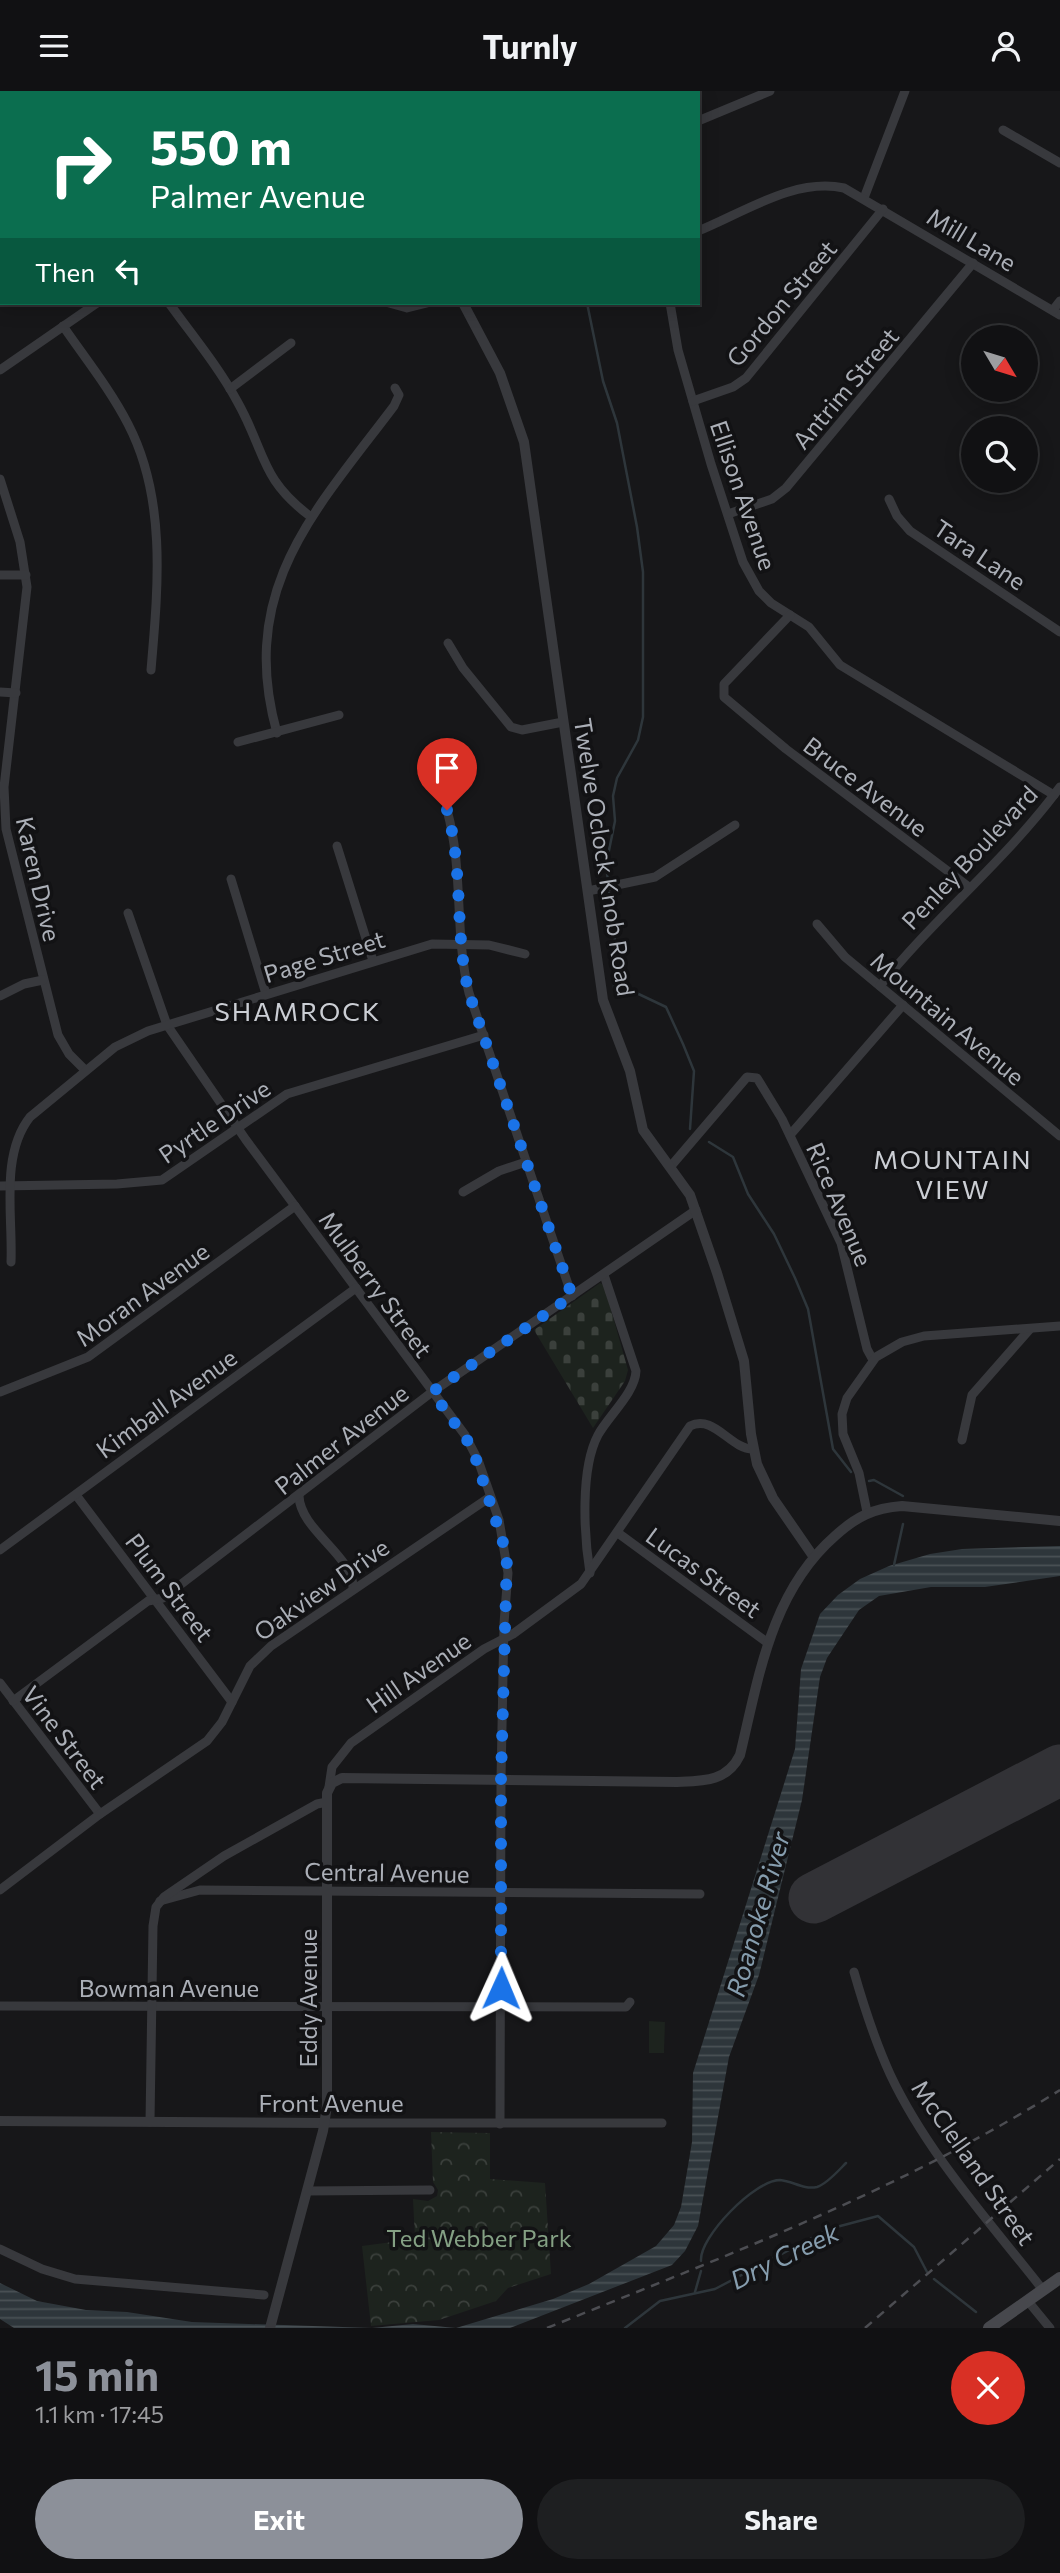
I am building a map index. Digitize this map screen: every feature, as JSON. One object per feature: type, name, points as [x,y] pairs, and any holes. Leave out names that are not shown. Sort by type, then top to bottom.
[{"type":"main road","points":[[989,2328],[1060,2278]]},
{"type":"street","points":[[700,120],[770,91]]},
{"type":"street","points":[[864,198],[905,91]]},
{"type":"street","points":[[1003,130],[1060,163]]},
{"type":"street","name":"Mill Lane","points":[[700,230],[789,193],[813,186],[833,186],[864,198],[1057,313]]},
{"type":"street","name":"Gordon Street","points":[[693,401],[733,387],[746,377],[883,209]]},
{"type":"street","name":"Antrim Street","points":[[728,514],[772,499],[786,488],[973,263]]},
{"type":"street","points":[[1057,313],[1060,301]]},
{"type":"street","points":[[0,370],[94,305]]},
{"type":"street","points":[[170,305],[230,389],[269,475],[284,495],[311,517]]},
{"type":"street","points":[[396,305],[407,308],[419,305]]},
{"type":"street","name":"Twelve Oclock Knob Road","points":[[464,305],[500,373],[524,442],[603,1000],[630,1071],[643,1130],[671,1166],[696,1210],[744,1361],[753,1449],[773,1498],[813,1556]]},
{"type":"street","name":"Ellison Avenue","points":[[670,305],[678,350],[693,401],[743,562],[755,586],[771,603],[815,633],[840,665],[1057,791]]},
{"type":"street","points":[[63,326],[121,412],[142,460],[157,546],[157,592],[151,670]]},
{"type":"street","points":[[230,389],[292,343]]},
{"type":"street","points":[[277,733],[268,693],[271,614],[287,559],[311,517],[394,406],[399,395],[395,388]]},
{"type":"street","name":"Karen Drive","points":[[0,479],[12,509],[26,575],[26,610],[2,792],[9,850],[63,1045],[85,1070]]},
{"type":"street","name":"Tara Lane","points":[[889,499],[897,516],[910,531],[1060,632]]},
{"type":"street","points":[[0,575],[26,575]]},
{"type":"street","name":"Bruce Avenue","points":[[790,615],[723,684],[724,697],[968,887]]},
{"type":"street","points":[[448,643],[463,669],[511,727],[522,730],[563,722]]},
{"type":"street","points":[[0,692],[16,693]]},
{"type":"street","points":[[238,742],[339,715]]},
{"type":"street","name":"Penley Boulevard","points":[[880,986],[1057,791]]},
{"type":"street","points":[[447,810],[458,859],[466,980],[572,1296]]},
{"type":"street","points":[[588,891],[655,877],[735,825]]},
{"type":"street","points":[[337,846],[373,961]]},
{"type":"street","points":[[231,879],[265,994]]},
{"type":"street","name":"Mulberry Street","points":[[128,913],[167,1025],[236,1126],[472,1447],[490,1497],[507,1555],[501,1779],[500,2123]]},
{"type":"street","name":"Mountain Avenue","points":[[817,924],[845,957],[1060,1136]]},
{"type":"street","name":"Page Street","points":[[10,1262],[12,1151],[19,1130],[30,1117],[85,1070],[129,1039],[265,994],[432,944],[489,945],[525,954]]},
{"type":"street","points":[[0,996],[24,984],[43,980]]},
{"type":"street","points":[[790,1135],[903,1005]]},
{"type":"street","name":"Pyrtle Drive","points":[[0,1186],[152,1182],[171,1175],[236,1126],[273,1102],[303,1088],[484,1035]]},
{"type":"street","name":"Rice Avenue","points":[[671,1166],[747,1077],[757,1078],[790,1135],[841,1243],[867,1349],[873,1360]]},
{"type":"street","points":[[463,1192],[499,1171],[526,1161]]},
{"type":"street","name":"Moran Avenue","points":[[0,1392],[88,1357],[295,1206]]},
{"type":"street","name":"Palmer Avenue","points":[[13,1701],[155,1599],[163,1598],[432,1392],[696,1210]]},
{"type":"street","points":[[590,1573],[586,1541],[591,1455],[597,1437],[634,1382],[636,1371],[604,1275]]},
{"type":"street","name":"Kimball Avenue","points":[[0,1550],[356,1288]]},
{"type":"street","points":[[867,1512],[859,1473],[843,1434],[842,1414],[847,1398],[873,1360],[902,1342],[924,1336],[1060,1326]]},
{"type":"street","points":[[962,1440],[972,1395],[1030,1329]]},
{"type":"street","name":"Hill Avenue","points":[[329,1787],[332,1767],[351,1743],[484,1649],[504,1639],[575,1589],[590,1573],[690,1426],[702,1423],[742,1447],[753,1449]]},
{"type":"street","name":"Plum Street","points":[[76,1495],[232,1702]]},
{"type":"street","points":[[299,1496],[301,1509],[347,1570],[353,1588]]},
{"type":"street","name":"Oakview Drive","points":[[0,1890],[100,1814],[203,1744],[215,1732],[256,1658],[353,1588],[490,1497]]},
{"type":"street","points":[[329,1787],[342,1778],[677,1782],[712,1780],[728,1771],[740,1755],[768,1643],[793,1584],[813,1556],[867,1512],[902,1506],[1060,1521]]},
{"type":"street","name":"Lucas Street","points":[[618,1533],[768,1643]]},
{"type":"street","name":"Vine Street","points":[[0,1683],[100,1814]]},
{"type":"street","name":"Eddy Avenue","points":[[270,2328],[325,2123],[329,1787]]},
{"type":"street","points":[[150,2122],[153,1926],[160,1901],[232,1852],[317,1804],[327,1802]]},
{"type":"street","name":"Central Avenue","points":[[160,1901],[200,1890],[700,1894]]},
{"type":"street","name":"McClelland Street","points":[[854,1972],[870,2027],[903,2099],[956,2178],[1043,2290]]},
{"type":"street","name":"Bowman Avenue","points":[[0,2006],[501,2008],[626,2007],[630,2003]]},
{"type":"street","name":"Front Avenue","points":[[0,2121],[662,2123]]},
{"type":"street","points":[[307,2191],[430,2190]]},
{"type":"street","points":[[0,2249],[42,2269],[75,2279],[264,2295]]},
{"type":"street","points":[[1027,2300],[1050,2328]]},
{"type":"green space","points":[[600,1283],[604,1285],[628,1370],[625,1381],[593,1428],[534,1330]]},
{"type":"green space","points":[[649,2021],[665,2022],[664,2053],[649,2053]]},
{"type":"green space","name":"Ted Webber Park","points":[[431,2132],[490,2133],[490,2179],[545,2183],[551,2274],[508,2288],[496,2301],[439,2320],[371,2326],[362,2246],[415,2239],[413,2199],[428,2201],[437,2196],[438,2190],[433,2182]]},
{"type":"water","name":"Roanoke River","points":[[1060,1546],[1060,1576],[985,1587],[931,1587],[879,1596],[859,1610],[827,1658],[820,1677],[802,1800],[759,1975],[729,2057],[698,2226],[685,2251],[672,2265],[510,2328],[456,2328],[553,2299],[589,2284],[656,2246],[674,2225],[681,2207],[692,2142],[693,2073],[795,1749],[801,1669],[820,1614],[838,1595],[860,1579],[889,1566],[930,1554],[962,1549]]},
{"type":"water","points":[[0,2283],[37,2301],[86,2310],[127,2312],[192,2322],[372,2328],[14,2328],[0,2319]]},
{"type":"water","points":[[413,2324],[456,2328],[372,2328]]},
{"type":"waterway","points":[[587,305],[603,381],[617,423],[643,572],[643,717],[638,740],[617,778],[613,796],[615,821],[606,865],[608,881]]},
{"type":"waterway","points":[[609,893],[615,926],[614,988]]},
{"type":"waterway","points":[[628,989],[666,1007],[683,1044],[694,1071],[690,1129]]},
{"type":"waterway","points":[[709,1142],[733,1157],[748,1194],[774,1234],[795,1278],[808,1309],[833,1449],[851,1472]]},
{"type":"waterway","points":[[869,1481],[874,1480],[903,1496]]},
{"type":"waterway","points":[[894,1565],[903,1524]]},
{"type":"waterway","points":[[701,2261],[709,2238],[719,2225],[730,2211],[757,2189],[769,2182],[780,2180],[817,2187],[829,2180],[846,2163]]},
{"type":"waterway","name":"Dry Creek","points":[[625,2328],[660,2301],[715,2289],[829,2229],[878,2216],[914,2247],[927,2272]]},
{"type":"waterway","points":[[695,2292],[701,2271]]},
{"type":"waterway","name":"Dry Creek","points":[[934,2279],[976,2312]]},
{"type":"runway","points":[[814,1898],[1060,1770]]},
{"type":"railway","points":[[547,2328],[744,2248],[873,2191],[937,2160],[1060,2090]]},
{"type":"railway","points":[[865,2328],[1060,2159]]},
{"type":"district","name":"SHAMROCK","points":[[298,1010]]},
{"type":"district","name":"MOUNTAIN VIEW","points":[[953,1172]]},
{"type":"route","points":[[447,810],[458,859],[469,993],[572,1296],[432,1392],[465,1435],[478,1460],[499,1520],[507,1555],[501,1779],[501,1988]]}]
